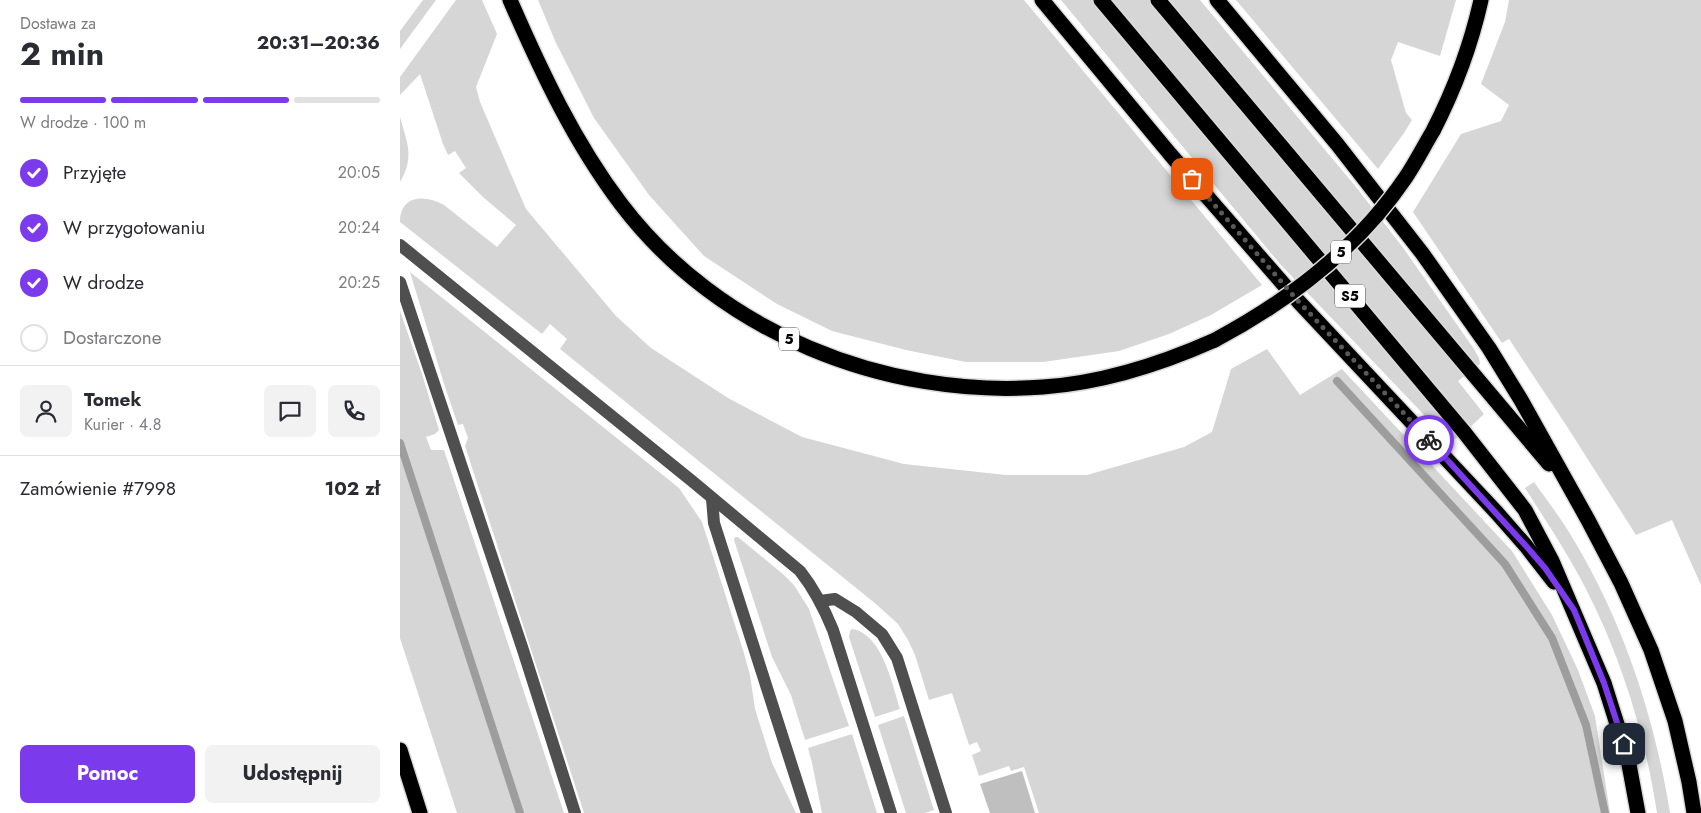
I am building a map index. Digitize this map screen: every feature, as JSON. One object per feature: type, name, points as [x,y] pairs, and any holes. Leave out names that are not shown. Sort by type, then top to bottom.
[{"type":"highway","points":[[1042,0],[1170,154],[1299,302],[1545,568],[1574,610],[1604,683],[1628,759],[1638,813]]},
{"type":"highway","name":"S5","points":[[1101,0],[1490,464],[1524,510],[1552,561],[1574,610]]},
{"type":"highway","points":[[1158,0],[1569,488]]},
{"type":"highway","points":[[1217,0],[1337,144],[1422,252],[1455,298],[1521,400],[1621,583],[1651,650],[1675,721],[1694,813]]},
{"type":"highway","name":"5","points":[[512,4],[565,118],[594,167],[622,206],[651,239],[703,286],[752,320],[795,343],[834,359],[896,377],[959,387],[998,388],[1044,387],[1090,381],[1143,368],[1215,340],[1251,321],[1295,292],[1353,241],[1405,178],[1444,111],[1466,55],[1481,0]]},
{"type":"highway","points":[[400,750],[420,813]]},
{"type":"lane","points":[[400,246],[800,571],[812,586],[833,630],[891,813]]},
{"type":"lane","points":[[400,282],[517,631],[574,813]]},
{"type":"lane","points":[[712,499],[714,523],[807,813]]},
{"type":"lane","points":[[820,601],[834,599],[856,612],[882,634],[897,658],[946,813]]},
{"type":"shaded area","points":[[423,0],[436,0],[400,49],[400,31]]},
{"type":"shaded area","points":[[456,0],[482,0],[497,34],[476,87],[480,102],[526,209],[616,316],[651,348],[728,398],[802,437],[904,464],[1006,475],[1087,475],[1184,447],[1212,432],[1231,369],[1267,349],[1300,395],[1342,369],[1512,551],[1552,615],[1578,670],[1595,716],[1610,813],[1039,813],[1024,767],[1011,771],[1009,766],[979,776],[972,755],[981,751],[977,742],[969,745],[952,693],[929,700],[915,655],[898,624],[876,604],[560,349],[567,339],[550,324],[542,334],[400,222],[404,206],[415,199],[422,198],[437,201],[444,205],[497,247],[516,225],[483,197],[459,173],[466,168],[455,151],[448,155],[420,74],[400,95],[400,77]]},
{"type":"shaded area","points":[[538,0],[1024,0],[1262,285],[1211,315],[1169,334],[1119,351],[1043,362],[966,362],[906,350],[832,331],[777,304],[704,256],[649,195],[594,118],[556,43]]},
{"type":"shaded area","points":[[1061,0],[1200,0],[1356,187],[1404,249],[1474,349],[1480,364],[1458,381],[1484,414],[1460,437],[1449,441],[1280,264]]},
{"type":"shaded area","points":[[1236,0],[1456,0],[1440,56],[1398,42],[1391,60],[1406,113],[1412,120],[1378,169]]},
{"type":"shaded area","points":[[1509,0],[1701,0],[1701,585],[1672,520],[1636,535],[1509,339],[1502,343],[1413,212],[1461,134],[1501,121],[1509,105],[1481,84],[1505,22]]},
{"type":"shaded area","points":[[400,117],[407,142],[408,157],[405,173],[400,182]]},
{"type":"shaded area","points":[[410,272],[679,488],[702,522],[743,650],[750,675],[755,709],[772,763],[796,813],[584,813],[465,446],[468,438],[463,424],[458,425]]},
{"type":"shaded area","points":[[400,311],[439,430],[435,434],[426,437],[431,450],[444,450],[564,813],[457,813],[400,638]]},
{"type":"shaded area","points":[[1534,482],[1563,523],[1586,562],[1619,630],[1645,702],[1655,739],[1670,813],[1657,813],[1639,726],[1611,643],[1586,589],[1525,488]]},
{"type":"shaded area","points":[[735,537],[738,537],[784,575],[794,585],[809,609],[849,726],[805,740],[791,695],[772,657],[734,540]]},
{"type":"shaded area","points":[[852,629],[862,633],[871,640],[879,650],[890,675],[900,709],[875,717],[849,637]]},
{"type":"shaded area","points":[[904,716],[934,810],[925,813],[906,813],[878,725]]},
{"type":"shaded area","points":[[852,734],[877,813],[822,813],[808,748]]},
{"type":"building","points":[[1022,771],[1035,813],[990,813],[980,784]]},
{"type":"waterway","points":[[1337,381],[1505,564],[1552,638],[1586,725],[1605,813]]},
{"type":"waterway","points":[[400,443],[520,813]]},
{"type":"way so far","points":[[1192,179],[1299,302],[1429,440]]},
{"type":"route","points":[[1429,440],[1545,568],[1574,610],[1604,683],[1624,744]]}]
